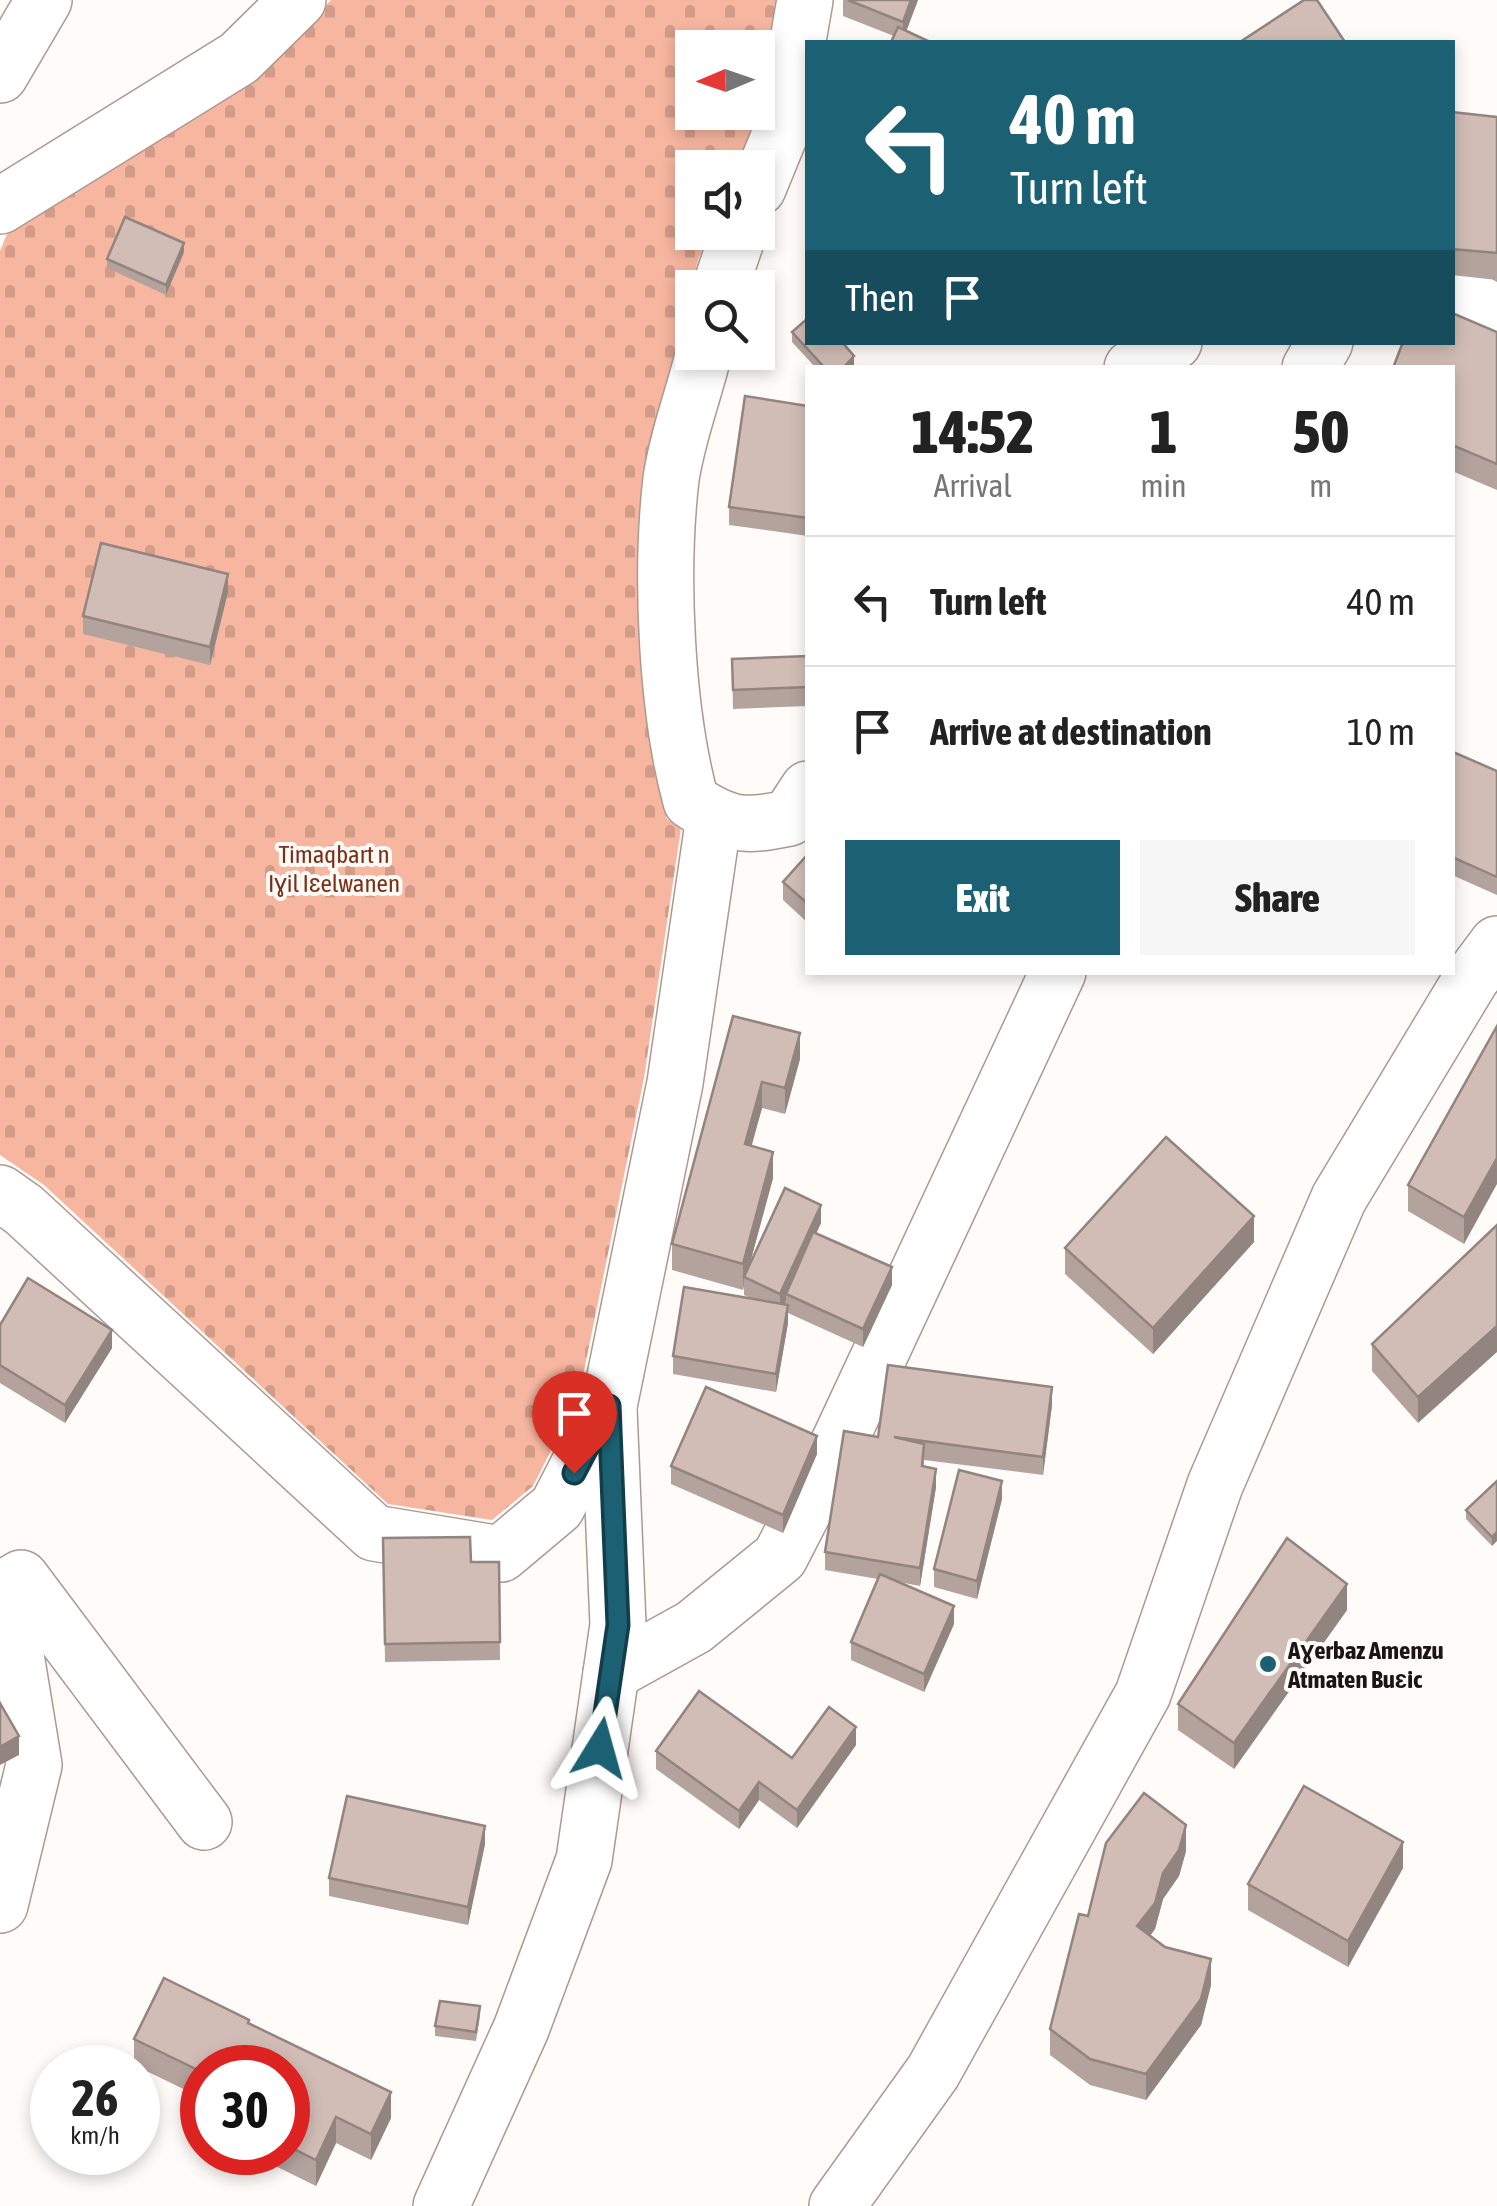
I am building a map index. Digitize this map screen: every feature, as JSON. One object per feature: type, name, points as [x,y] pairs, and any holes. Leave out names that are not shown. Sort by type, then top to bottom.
[{"type":"street","points":[[0,75],[44,0]]},
{"type":"street","points":[[0,206],[239,58],[298,0]]},
{"type":"street","points":[[774,150],[783,127],[805,0]]},
{"type":"street","points":[[1455,289],[1497,314]]},
{"type":"street","points":[[1137,365],[1169,345]]},
{"type":"street","points":[[699,370],[672,478],[667,629],[682,768],[690,802],[714,817],[748,826],[790,818],[805,794]]},
{"type":"street","points":[[440,2206],[521,2029],[584,1860],[618,1625],[609,1406],[675,1083],[714,817]]},
{"type":"street","points":[[837,2206],[934,2072],[1143,1694],[1215,1485],[1339,1198],[1497,944]]},
{"type":"street","points":[[611,1673],[694,1627],[780,1557],[840,1440],[1057,975]]},
{"type":"street","points":[[0,1194],[24,1210],[374,1534],[501,1554],[557,1506],[609,1406]]},
{"type":"street","points":[[0,1906],[34,1765],[3,1589],[22,1578],[204,1822]]},
{"type":"green space","name":"Timaqbart n Iɣil Iɛelwanen","points":[[331,0],[778,0],[772,30],[675,30],[675,130],[751,130],[743,150],[675,150],[675,250],[702,250],[695,270],[675,270],[675,351],[644,473],[639,630],[655,774],[667,819],[681,828],[644,1078],[579,1395],[533,1486],[492,1520],[388,1504],[44,1185],[0,1155],[0,251],[9,229],[254,77]]},
{"type":"building","points":[[848,0],[911,0],[903,22]]},
{"type":"building","points":[[1304,0],[1317,0],[1344,40],[1243,40]]},
{"type":"building","points":[[898,27],[926,40],[892,40]]},
{"type":"building","points":[[1455,112],[1497,117],[1497,253],[1455,249]]},
{"type":"building","points":[[125,217],[184,243],[166,285],[107,259]]},
{"type":"building","points":[[1455,314],[1497,332],[1497,464],[1455,446],[1455,365],[1394,365],[1402,345],[1455,345]]},
{"type":"building","points":[[805,321],[805,345],[845,345],[854,356],[846,365],[822,365],[792,332]]},
{"type":"building","points":[[745,396],[805,406],[805,518],[729,507]]},
{"type":"building","points":[[101,543],[228,574],[210,647],[83,616]]},
{"type":"building","points":[[805,656],[805,687],[733,690],[732,659]]},
{"type":"building","points":[[1455,753],[1497,771],[1497,877],[1455,858]]},
{"type":"building","points":[[805,857],[805,901],[783,882]]},
{"type":"building","points":[[733,1016],[800,1033],[785,1088],[762,1082],[745,1144],[773,1152],[743,1264],[672,1244]]},
{"type":"building","points":[[1497,1026],[1497,1158],[1464,1217],[1408,1185]]},
{"type":"building","points":[[1166,1137],[1254,1216],[1153,1328],[1065,1248]]},
{"type":"building","points":[[785,1188],[821,1205],[780,1294],[744,1277]]},
{"type":"building","points":[[1497,1225],[1497,1326],[1418,1397],[1372,1344]]},
{"type":"building","points":[[813,1232],[892,1267],[863,1329],[786,1294]]},
{"type":"building","points":[[28,1278],[112,1330],[65,1405],[0,1365],[0,1325]]},
{"type":"building","points":[[684,1287],[788,1305],[776,1374],[673,1356]]},
{"type":"building","points":[[888,1365],[1052,1387],[1043,1457],[894,1437],[924,1444],[922,1466],[936,1469],[920,1568],[825,1552],[844,1431],[878,1437]]},
{"type":"building","points":[[706,1387],[817,1436],[783,1515],[671,1466]]},
{"type":"building","points":[[959,1470],[1002,1481],[977,1581],[934,1569]]},
{"type":"building","points":[[1497,1481],[1497,1532],[1492,1537],[1466,1510]]},
{"type":"building","points":[[470,1537],[471,1562],[499,1562],[500,1642],[385,1644],[383,1538]]},
{"type":"building","points":[[1287,1538],[1347,1584],[1234,1743],[1178,1704]]},
{"type":"building","points":[[880,1574],[954,1606],[924,1674],[851,1642]]},
{"type":"building","points":[[699,1691],[792,1758],[829,1707],[856,1727],[797,1810],[759,1782],[739,1811],[656,1751]]},
{"type":"building","points":[[0,1703],[19,1736],[0,1747]]},
{"type":"building","points":[[1304,1786],[1403,1842],[1348,1941],[1248,1884]]},
{"type":"building","points":[[1144,1793],[1186,1825],[1179,1850],[1163,1873],[1155,1903],[1137,1926],[1165,1947],[1211,1959],[1201,1999],[1146,2074],[1090,2059],[1050,2029],[1079,1914],[1088,1916],[1106,1843]]},
{"type":"building","points":[[347,1796],[485,1826],[468,1907],[329,1878]]},
{"type":"building","points":[[164,1978],[294,2045],[180,2045],[180,2061],[160,2052],[160,2045],[146,2045],[134,2039]]},
{"type":"building","points":[[440,2001],[480,2006],[476,2032],[435,2026]]},
{"type":"building","points":[[310,2053],[391,2092],[371,2134],[336,2117],[316,2160],[310,2157]]},
{"type":"place","name":"Aɣerbaz Amenzu Atmaten Buɛic","points":[[1268,1664]]},
{"type":"route","points":[[574,1473],[609,1406],[618,1625],[600,1748]]}]
